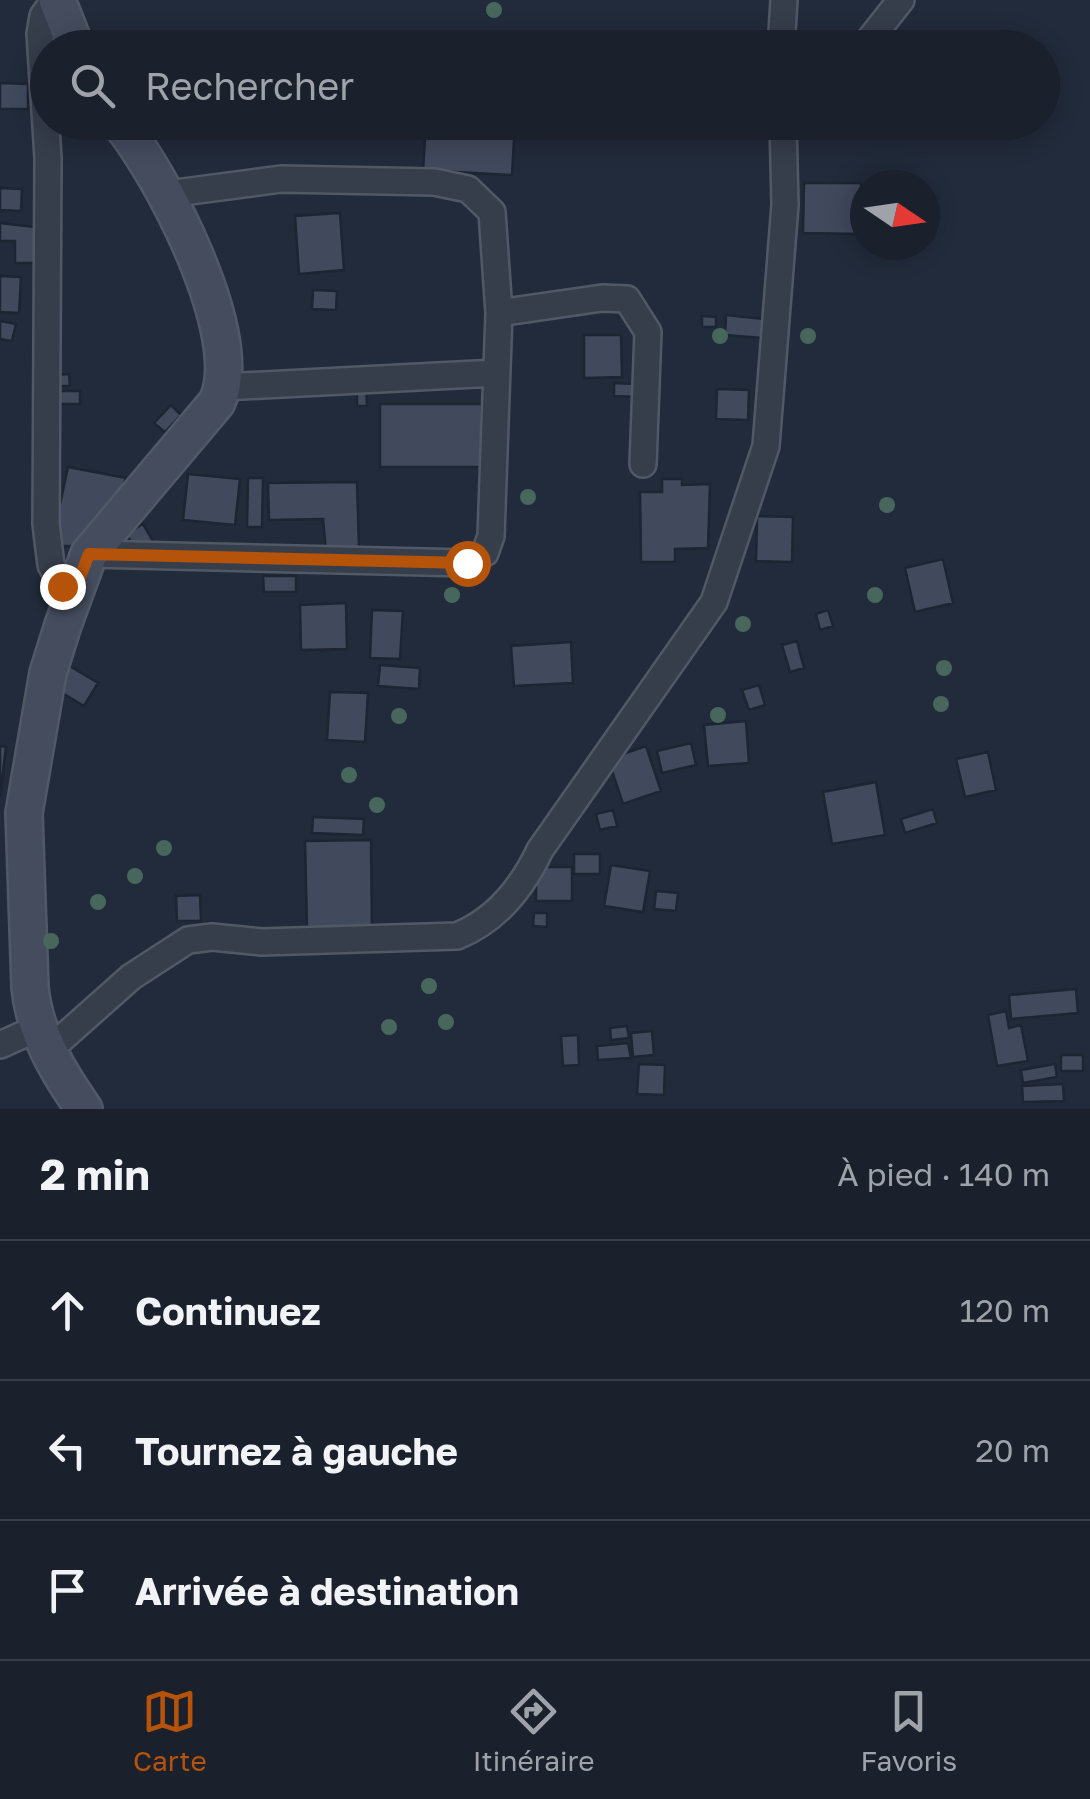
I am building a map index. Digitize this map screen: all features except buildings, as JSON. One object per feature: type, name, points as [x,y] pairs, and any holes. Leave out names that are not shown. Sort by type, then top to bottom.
[{"type":"street","points":[[40,30],[42,16],[56,0],[68,30]]},
{"type":"street","points":[[783,30],[784,0]]},
{"type":"street","points":[[878,30],[902,0]]},
{"type":"street","points":[[47,140],[46,524],[51,565],[71,600]]},
{"type":"street","points":[[84,1109],[55,1068],[32,1015],[24,813],[48,673],[89,554],[224,388],[223,352],[211,305],[168,194],[134,140]]},
{"type":"street","points":[[0,1045],[45,1038],[188,940],[212,937],[262,942],[457,936],[481,926],[496,914],[527,876],[540,850],[714,602],[766,446],[785,205],[783,140]]},
{"type":"street","points":[[89,554],[467,563],[486,553],[491,536],[499,313],[492,212],[483,200],[468,189],[434,182],[281,179],[168,194]]},
{"type":"street","points":[[499,313],[602,298],[627,299],[648,332],[642,464]]},
{"type":"street","points":[[224,388],[496,373]]},
{"type":"route","points":[[62,586],[71,600],[89,554],[467,563]]}]
